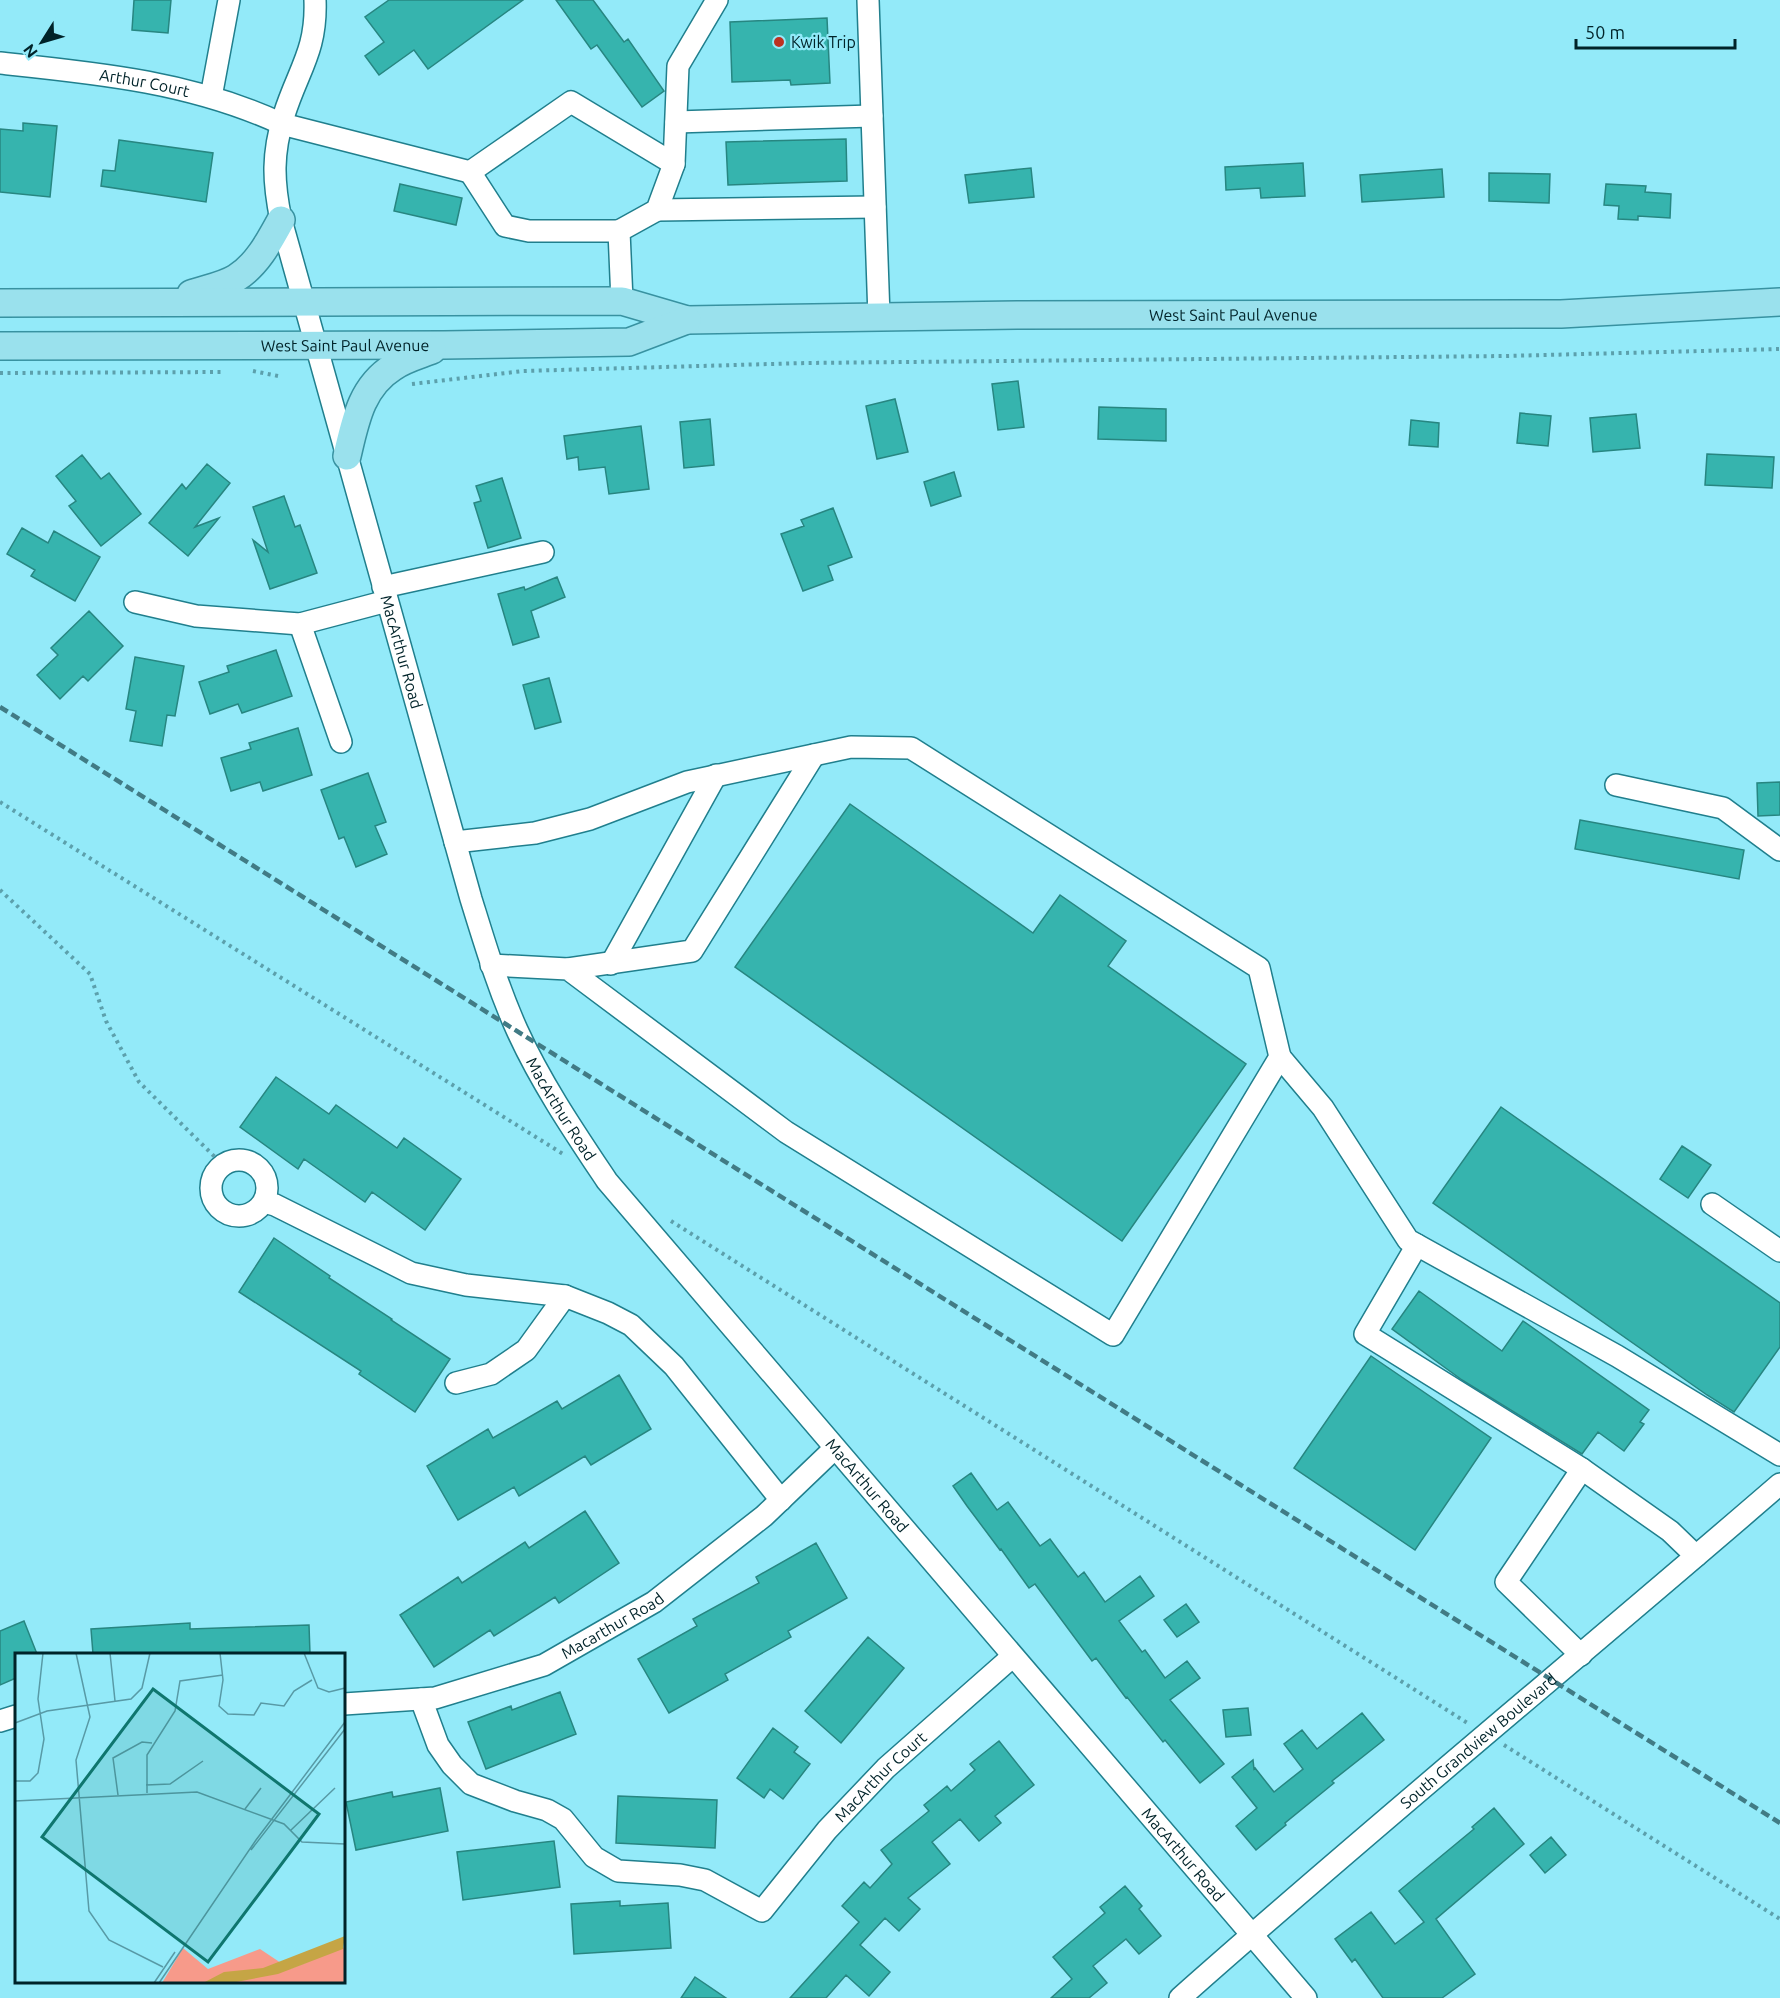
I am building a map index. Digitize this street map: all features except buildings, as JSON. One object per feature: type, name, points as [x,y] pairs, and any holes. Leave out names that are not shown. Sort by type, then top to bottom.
[{"type":"main road","points":[[169,301],[234,279],[259,256],[281,220]]},
{"type":"main road","name":"West Saint Paul Avenue","points":[[0,303],[621,301],[687,320],[1561,314],[1780,302]]},
{"type":"main road","name":"West Saint Paul Avenue","points":[[0,346],[444,345],[629,342],[687,320]]},
{"type":"main road","points":[[347,456],[358,412],[371,387],[394,366],[444,345]]},
{"type":"street","points":[[211,97],[229,0]]},
{"type":"street","name":"MacArthur Road","points":[[315,0],[316,20],[313,40],[282,124],[276,152],[274,185],[281,220],[455,842],[492,965],[518,1031],[538,1071],[607,1181],[1306,1998]]},
{"type":"street","points":[[657,210],[674,164],[678,66],[717,0]]},
{"type":"street","points":[[868,0],[879,317]]},
{"type":"street","name":"Arthur Court","points":[[0,63],[149,81],[211,97],[256,112],[282,124],[470,172]]},
{"type":"street","points":[[674,164],[571,102],[470,172],[505,226],[529,231],[619,231],[657,210],[875,207]]},
{"type":"street","points":[[676,122],[872,116]]},
{"type":"street","points":[[619,231],[621,301]]},
{"type":"street","points":[[135,602],[196,616],[300,624],[385,594],[543,552]]},
{"type":"street","points":[[300,624],[340,742]]},
{"type":"street","points":[[455,842],[535,833],[590,819],[687,782],[851,747],[911,748],[1259,968],[1280,1057],[1323,1108],[1408,1240],[1617,1356],[1780,1455]]},
{"type":"street","points":[[492,965],[568,969],[692,951],[814,755]]},
{"type":"street","points":[[610,964],[716,776]]},
{"type":"street","points":[[1616,785],[1723,808],[1780,850]]},
{"type":"street","points":[[568,969],[786,1132],[1113,1335],[1280,1057]]},
{"type":"street","points":[[241,1160],[259,1167],[268,1184],[268,1193],[259,1209],[242,1216],[233,1216],[217,1206],[213,1198],[212,1180],[223,1165],[241,1160]]},
{"type":"street","points":[[264,1202],[275,1205],[411,1273],[466,1285],[565,1296],[631,1325],[674,1366],[781,1500]]},
{"type":"street","points":[[1712,1204],[1780,1251]]},
{"type":"street","points":[[1417,1245],[1365,1334],[1582,1469],[1670,1531],[1696,1556]]},
{"type":"street","points":[[456,1383],[491,1374],[526,1350],[565,1296]]},
{"type":"street","name":"Macarthur Road","points":[[345,1704],[435,1698],[544,1665],[654,1602],[764,1516],[834,1449]]},
{"type":"street","points":[[1581,1655],[1506,1582],[1582,1469]]},
{"type":"street","name":"South Grandview Boulevard","points":[[1180,1998],[1337,1860],[1780,1484]]},
{"type":"street","name":"MacArthur Court","points":[[421,1699],[438,1745],[452,1765],[471,1784],[548,1810],[563,1819],[594,1857],[618,1871],[680,1875],[705,1880],[762,1911],[827,1830],[886,1768],[1012,1657]]},
{"type":"street","points":[[0,1721],[15,1716]]},
{"type":"path","points":[[406,382],[413,385],[523,371],[806,363],[1505,356],[1780,349]]},
{"type":"path","points":[[245,372],[257,371],[278,376]]},
{"type":"path","points":[[0,373],[234,372]]},
{"type":"path","points":[[0,802],[552,1147]]},
{"type":"path","points":[[0,890],[90,974],[106,1021],[139,1082],[223,1165]]},
{"type":"path","points":[[667,1219],[1780,1919]]},
{"type":"railway","points":[[0,707],[1780,1823]]},
{"type":"place","name":"Kwik Trip","points":[[779,42]]}]
